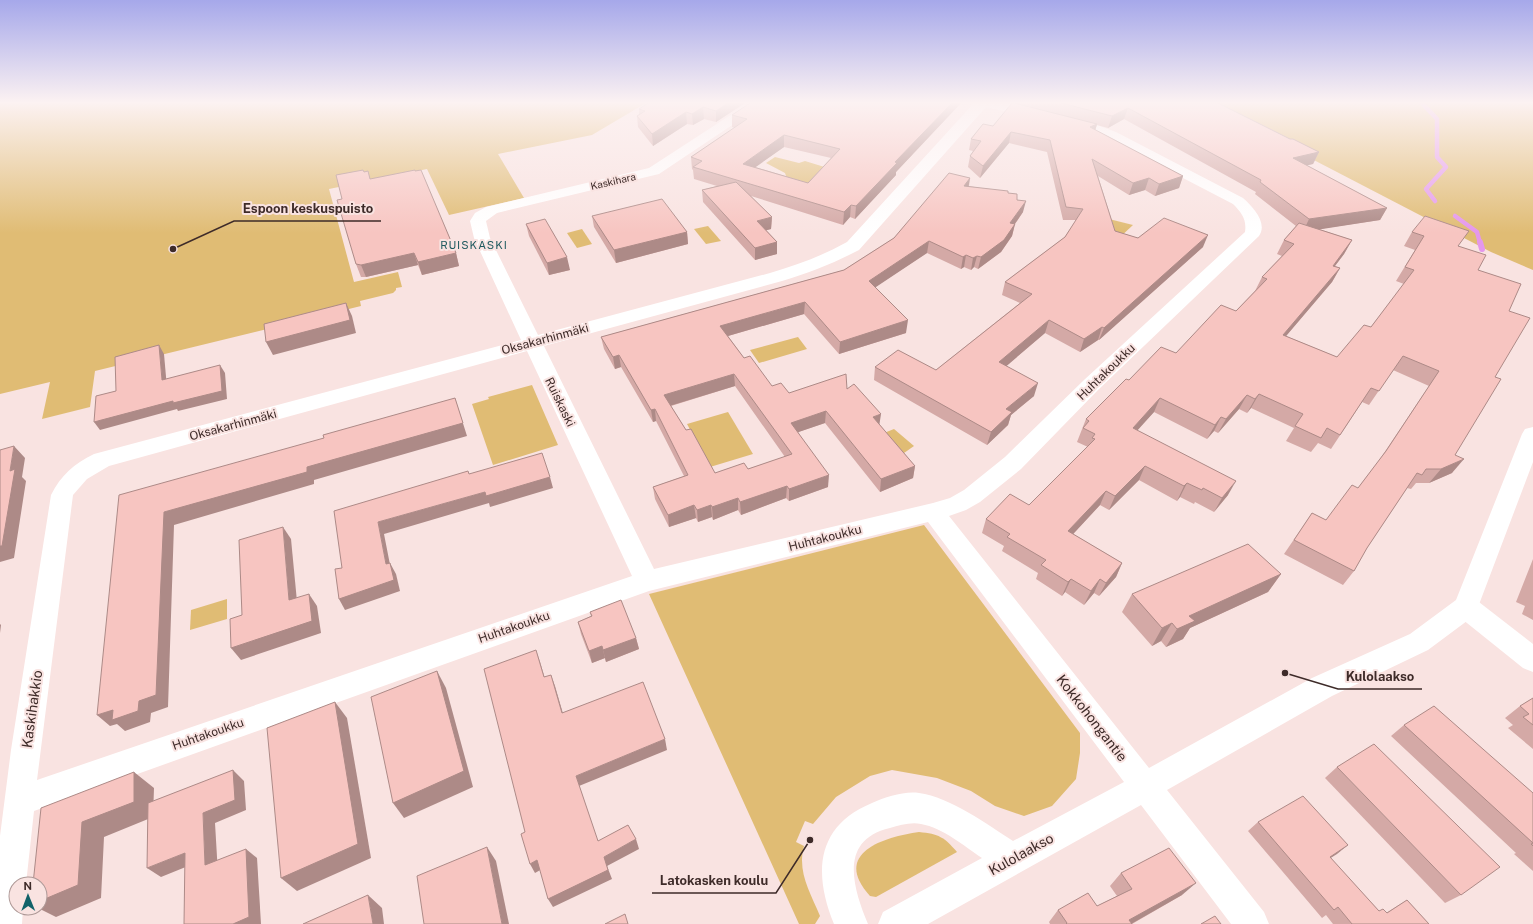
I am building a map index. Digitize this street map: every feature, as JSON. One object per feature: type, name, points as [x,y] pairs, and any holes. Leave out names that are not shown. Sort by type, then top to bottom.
[{"type":"street","name":"Kaskihara","points":[[478,221],[481,216],[492,210],[654,171],[693,146]]},
{"type":"street","name":"Oksakarhinmäki","points":[[62,495],[64,489],[86,468],[102,460],[801,269],[842,253],[853,246],[944,146]]},
{"type":"street","name":"Huhtakoukku","points":[[20,800],[646,581],[933,512],[958,504],[972,496],[1013,463],[1097,380],[1253,233],[1254,226],[1249,212],[1238,201],[1132,146]]},
{"type":"street","name":"Ruiskaski","points":[[478,221],[482,238],[646,581]]},
{"type":"street","points":[[1533,434],[1466,607],[1533,660]]},
{"type":"street","name":"Kaskihakkio","points":[[5,924],[20,800],[62,495]]},
{"type":"street","name":"Kokkohongantie","points":[[933,512],[1252,924]]},
{"type":"street","name":"Kulolaakso","points":[[895,924],[1322,687],[1419,642],[1466,607]]},
{"type":"street","points":[[851,924],[840,894],[839,856],[843,844],[851,834],[870,819],[900,810],[920,809],[942,815],[968,829],[1012,859]]},
{"type":"shaded area","points":[[0,146],[537,146],[498,154],[524,198],[449,215],[427,169],[329,189],[354,282],[398,272],[402,287],[396,288],[393,293],[360,301],[361,306],[95,371],[90,407],[42,419],[50,382],[0,394]]},
{"type":"shaded area","points":[[1287,146],[1533,146],[1533,270],[1491,252]]},
{"type":"shaded area","points":[[775,157],[799,163],[805,161],[831,169],[828,185],[781,181],[786,176],[785,173],[766,163]]},
{"type":"shaded area","points":[[1105,218],[1133,225],[1118,239]]},
{"type":"shaded area","points":[[708,226],[721,241],[706,244],[694,229]]},
{"type":"shaded area","points":[[582,229],[592,244],[577,248],[567,233]]},
{"type":"shaded area","points":[[798,337],[807,349],[759,363],[750,350]]},
{"type":"shaded area","points":[[532,385],[558,445],[493,465],[472,404],[489,399],[488,397]]},
{"type":"shaded area","points":[[728,412],[753,454],[710,467],[687,424]]},
{"type":"shaded area","points":[[894,429],[914,446],[904,453],[879,435]]},
{"type":"shaded area","points":[[924,525],[1080,733],[1080,753],[1076,779],[1052,806],[1024,816],[995,806],[971,791],[937,778],[892,770],[870,776],[836,797],[813,824],[805,821],[796,842],[804,846],[802,855],[803,873],[820,916],[815,924],[799,924],[649,594]]},
{"type":"shaded area","points":[[227,599],[227,619],[190,630],[191,610]]},
{"type":"shaded area","points":[[919,832],[941,837],[957,852],[876,897],[870,896],[859,881],[856,869],[859,858],[867,850],[878,843],[905,834]]},
{"type":"building","points":[[707,146],[768,146],[743,164],[808,183],[840,149],[828,146],[910,146],[895,162],[897,163],[856,206],[851,205],[844,212],[693,167],[702,161],[691,157]]},
{"type":"building","points":[[977,146],[999,146],[983,166],[970,156]]},
{"type":"building","points":[[1051,146],[1126,146],[1183,176],[1159,184],[1149,178],[1133,183],[1092,159],[1115,231],[1138,238],[1164,218],[1208,235],[1104,328],[1102,327],[1084,339],[1049,320],[999,362],[1038,383],[1006,409],[1012,412],[991,432],[875,367],[898,350],[936,370],[1032,294],[1005,282],[1065,237],[1083,209],[1066,207]]},
{"type":"building","points":[[1198,146],[1307,146],[1319,152],[1293,158],[1387,208],[1309,219],[1260,182],[1261,180]]},
{"type":"building","points":[[363,170],[364,172],[368,171],[370,179],[421,170],[456,253],[418,262],[414,253],[361,265],[356,264],[337,200],[342,199],[336,175]]},
{"type":"building","points":[[949,173],[970,178],[964,186],[1008,191],[1008,193],[1017,194],[1017,200],[1026,201],[1010,223],[1015,224],[1004,240],[981,257],[977,256],[973,258],[966,255],[963,257],[929,241],[869,281],[908,320],[840,342],[805,302],[720,326],[744,358],[750,356],[772,386],[781,383],[789,393],[846,374],[847,389],[854,384],[881,414],[873,417],[915,466],[881,479],[826,411],[791,423],[829,475],[789,489],[787,486],[740,502],[738,498],[712,507],[711,505],[697,510],[694,505],[668,515],[653,487],[688,475],[655,409],[651,410],[619,355],[613,357],[601,337],[844,270],[894,238]],"holes":[[[734,374],[792,454],[748,469],[744,463],[715,473],[691,429],[686,430],[664,395]]]},
{"type":"building","points":[[736,182],[772,217],[757,221],[777,242],[755,248],[702,190]]},
{"type":"building","points":[[662,199],[687,232],[614,250],[592,216]]},
{"type":"building","points":[[1425,216],[1469,231],[1458,246],[1486,255],[1478,270],[1521,284],[1509,311],[1530,318],[1495,377],[1501,379],[1455,455],[1464,459],[1441,469],[1426,469],[1422,475],[1417,473],[1367,548],[1354,571],[1294,540],[1312,513],[1326,520],[1352,485],[1358,488],[1386,451],[1439,371],[1403,356],[1379,391],[1371,388],[1340,435],[1327,428],[1321,438],[1295,426],[1303,414],[1259,394],[1255,399],[1247,395],[1226,419],[1221,417],[1215,425],[1160,398],[1133,428],[1236,481],[1222,498],[1203,488],[1202,490],[1187,483],[1184,486],[1145,466],[1115,496],[1106,491],[1068,531],[1122,563],[1106,583],[1100,579],[1091,591],[1071,579],[1068,582],[1041,565],[1046,560],[1007,537],[1010,534],[986,519],[1010,494],[1029,505],[1095,439],[1092,438],[1095,434],[1083,428],[1089,421],[1086,419],[1126,379],[1129,380],[1161,347],[1176,353],[1221,305],[1236,311],[1267,279],[1262,277],[1294,244],[1284,240],[1299,223],[1352,240],[1333,266],[1340,268],[1283,335],[1337,357],[1364,325],[1371,327],[1414,270],[1405,267],[1424,236],[1412,232]]},
{"type":"building","points":[[545,219],[567,257],[547,263],[526,224]]},
{"type":"building","points":[[346,303],[350,320],[266,342],[264,324]]},
{"type":"building","points":[[159,345],[162,380],[220,365],[222,391],[173,403],[173,401],[94,422],[96,396],[116,391],[115,357]]},
{"type":"building","points":[[455,398],[463,423],[307,467],[307,472],[164,512],[156,695],[139,701],[138,711],[112,720],[113,710],[97,715],[119,495],[324,438],[323,435]]},
{"type":"building","points":[[14,446],[10,471],[15,469],[2,546],[0,546],[0,450]]},
{"type":"building","points":[[542,453],[550,477],[486,496],[485,492],[378,522],[386,564],[390,563],[394,580],[339,599],[335,569],[342,568],[334,511],[468,471],[469,474]]},
{"type":"building","points":[[283,527],[289,600],[309,594],[312,621],[231,648],[230,619],[242,615],[239,540]]},
{"type":"building","points":[[1248,544],[1281,574],[1189,616],[1195,621],[1177,629],[1172,623],[1162,628],[1132,594]]},
{"type":"building","points":[[621,600],[636,638],[603,650],[602,646],[589,651],[578,622],[592,616],[590,612]]},
{"type":"building","points":[[536,650],[544,677],[551,675],[562,713],[643,682],[665,739],[576,776],[598,841],[628,825],[636,839],[604,857],[608,870],[548,899],[537,860],[530,864],[521,834],[525,832],[484,669]]},
{"type":"building","points":[[437,671],[464,771],[393,803],[371,697]]},
{"type":"building","points":[[1533,698],[1533,725],[1523,717],[1529,714],[1520,706]]},
{"type":"building","points":[[335,702],[358,844],[281,878],[267,728]]},
{"type":"building","points":[[1434,706],[1533,793],[1533,843],[1404,725]]},
{"type":"building","points":[[1374,744],[1500,867],[1461,895],[1337,767]]},
{"type":"building","points":[[233,770],[235,800],[203,813],[205,865],[246,849],[249,917],[233,924],[184,924],[185,853],[147,868],[148,803]]},
{"type":"building","points":[[134,772],[134,802],[82,822],[78,885],[48,898],[48,876],[34,876],[41,808]]},
{"type":"building","points":[[1303,796],[1348,845],[1330,857],[1379,911],[1383,909],[1387,913],[1407,900],[1429,924],[1352,924],[1338,907],[1334,910],[1258,822]]},
{"type":"building","points":[[487,847],[502,924],[424,924],[417,876]]},
{"type":"building","points":[[1169,848],[1196,883],[1129,920],[1132,924],[1066,924],[1067,923],[1058,910],[1088,893],[1097,906],[1132,889],[1121,873]]},
{"type":"building","points":[[368,895],[373,924],[303,924]]},
{"type":"building","points":[[625,914],[628,924],[605,924]]},
{"type":"building","points":[[1215,916],[1221,924],[1201,924]]},
{"type":"waterway","points":[[1435,201],[1426,189],[1446,167],[1437,157],[1437,146]]},
{"type":"waterway","points":[[1455,216],[1477,232],[1480,243]]},
{"type":"waterway","points":[[1480,242],[1482,249]]},
{"type":"place","name":"Espoon keskuspuisto","points":[[173,249]]},
{"type":"place","name":"Kulolaakso","points":[[1285,673]]},
{"type":"place","name":"Latokasken koulu","points":[[810,840]]},
{"type":"district","name":"RUISKASKI","points":[[474,245]]}]
